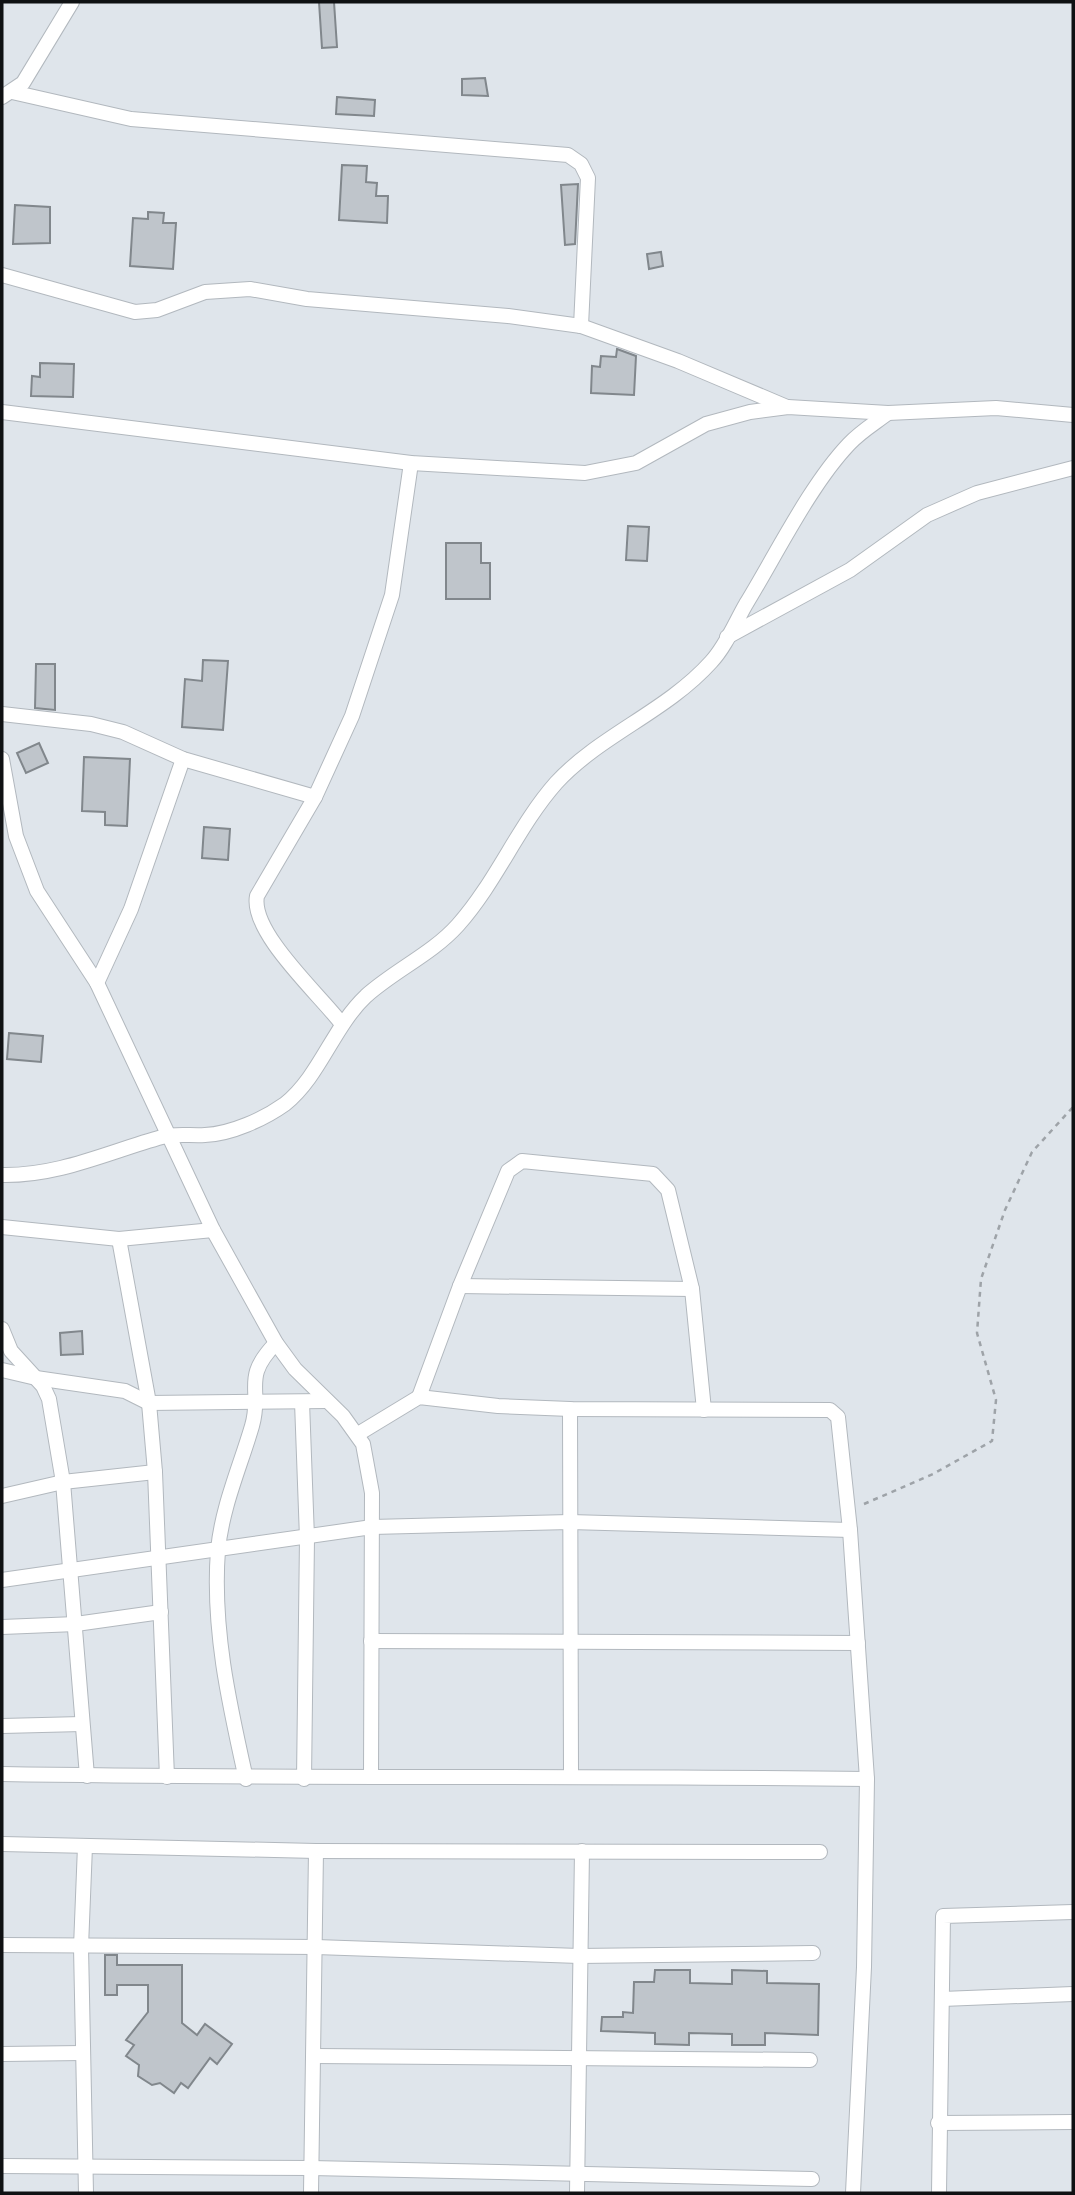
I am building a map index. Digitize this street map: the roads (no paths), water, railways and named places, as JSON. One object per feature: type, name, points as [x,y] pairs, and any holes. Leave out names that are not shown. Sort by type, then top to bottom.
[{"type":"street","points":[[7,94],[23,83],[72,2]]},
{"type":"street","points":[[7,94],[131,119],[568,155],[582,164],[588,178],[581,326]]},
{"type":"street","points":[[2,275],[135,312],[157,310],[205,292],[250,289],[307,299],[509,316],[581,326],[678,361],[788,407]]},
{"type":"street","points":[[2,412],[411,463],[585,473],[636,463],[706,424],[750,412],[788,407],[888,413],[996,408],[1073,415]]},
{"type":"street","points":[[2,1175],[30,1176],[79,1165],[166,1135],[209,1135],[262,1118],[287,1102],[309,1077],[341,1024],[366,997],[434,948],[458,925],[489,884],[528,816],[580,760],[641,721],[712,661],[824,477],[850,443],[888,413]]},
{"type":"street","points":[[341,1024],[321,995],[274,944],[255,907],[257,896],[315,797],[352,716],[392,595],[411,463]]},
{"type":"street","points":[[727,637],[850,570],[927,515],[977,493],[1073,468]]},
{"type":"street","points":[[2,714],[91,724],[123,732],[183,759],[315,797]]},
{"type":"street","points":[[2,759],[16,836],[37,891],[97,983],[166,1135],[213,1230],[276,1343],[295,1368],[358,1434],[368,1460],[372,1527],[371,1776]]},
{"type":"street","points":[[97,983],[131,909],[183,759]]},
{"type":"street","points":[[419,1397],[460,1286],[508,1171],[522,1161],[653,1174],[668,1190],[692,1289],[704,1410]]},
{"type":"street","points":[[2,1227],[119,1238],[213,1230]]},
{"type":"street","points":[[119,1238],[149,1403],[161,1556],[167,1777]]},
{"type":"street","points":[[460,1286],[692,1289]]},
{"type":"street","points":[[2,1329],[11,1352],[36,1378],[49,1399],[63,1482],[88,1776]]},
{"type":"street","points":[[246,1779],[220,1647],[218,1549],[239,1458],[252,1425],[254,1376],[258,1364],[276,1343]]},
{"type":"street","points":[[2,1370],[36,1378],[125,1391],[149,1403],[327,1401]]},
{"type":"street","points":[[358,1434],[419,1397],[498,1406],[570,1409],[830,1410],[835,1414],[841,1426],[867,1779],[864,1967],[853,2193]]},
{"type":"street","points":[[302,1402],[307,1538],[304,1779]]},
{"type":"street","points":[[570,1409],[573,1642],[571,1775]]},
{"type":"street","points":[[2,1496],[63,1482],[155,1472]]},
{"type":"street","points":[[2,1580],[372,1527],[570,1522],[850,1530]]},
{"type":"street","points":[[2,1627],[76,1624],[161,1612]]},
{"type":"street","points":[[371,1641],[858,1643]]},
{"type":"street","points":[[2,1726],[82,1724]]},
{"type":"street","points":[[2,1774],[246,1779],[571,1775],[867,1779]]},
{"type":"street","points":[[2,1844],[316,1851],[820,1852]]},
{"type":"street","points":[[85,1846],[81,1947],[86,2193]]},
{"type":"street","points":[[311,2193],[316,1851]]},
{"type":"street","points":[[577,2193],[582,1851]]},
{"type":"street","points":[[939,2193],[942,1921],[945,1915],[1073,1912]]},
{"type":"street","points":[[2,1945],[316,1947],[579,1956],[813,1953]]},
{"type":"street","points":[[942,1999],[1073,1994]]},
{"type":"street","points":[[2,2054],[83,2053]]},
{"type":"street","points":[[314,2056],[810,2060]]},
{"type":"street","points":[[938,2123],[1073,2122]]},
{"type":"street","points":[[2,2166],[87,2164],[812,2179]]}]
